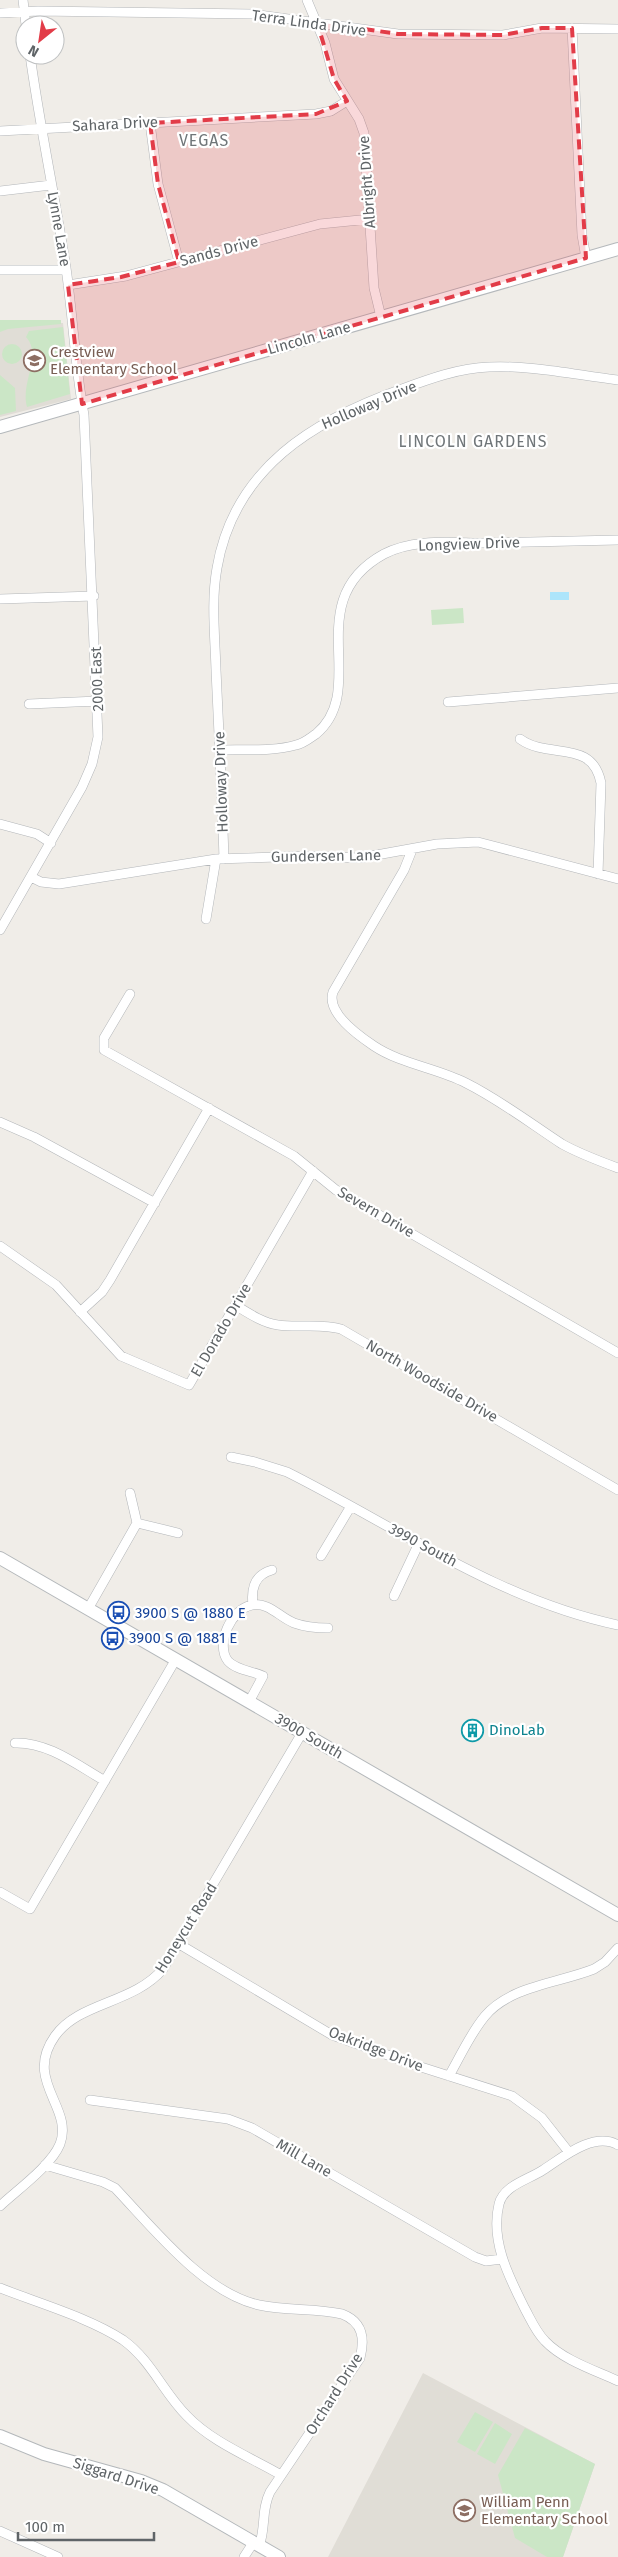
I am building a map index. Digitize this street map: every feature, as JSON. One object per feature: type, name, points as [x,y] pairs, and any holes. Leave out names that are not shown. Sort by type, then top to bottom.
[{"type":"street","points":[[23,0],[25,15]]},
{"type":"street","name":"Albright Drive","points":[[307,0],[317,22],[334,79],[359,119],[366,140],[374,288],[381,317]]},
{"type":"street","name":"Terra Linda Drive","points":[[0,14],[25,12],[252,14],[398,34],[503,35],[542,28],[618,29]]},
{"type":"street","points":[[572,28],[582,235],[586,258]]},
{"type":"street","name":"Lynne Lane","points":[[31,65],[40,128],[66,270],[82,404]]},
{"type":"street","name":"Sahara Drive","points":[[0,130],[322,114],[347,101]]},
{"type":"street","points":[[150,123],[158,184],[178,262]]},
{"type":"street","points":[[0,191],[51,184]]},
{"type":"street","name":"Sands Drive","points":[[68,284],[121,277],[320,224],[370,219]]},
{"type":"street","name":"Lincoln Lane","points":[[0,427],[618,250]]},
{"type":"street","points":[[0,270],[66,270]]},
{"type":"street","name":"Holloway Drive","points":[[206,919],[220,859],[221,750],[214,590],[223,541],[241,501],[254,483],[282,451],[319,425],[363,404],[416,384],[468,370],[488,367],[515,367],[618,380]]},
{"type":"street","name":"2000 East","points":[[0,930],[78,795],[92,764],[98,737],[94,596],[82,404]]},
{"type":"street","name":"Longview Drive","points":[[221,750],[298,745],[322,729],[331,717],[337,702],[339,685],[337,628],[340,610],[347,591],[356,578],[384,554],[418,544],[618,540]]},
{"type":"street","points":[[0,600],[94,596]]},
{"type":"street","points":[[448,702],[618,688]]},
{"type":"street","points":[[29,704],[98,701]]},
{"type":"street","points":[[520,739],[536,747],[582,755],[591,760],[599,770],[601,783],[598,874]]},
{"type":"street","points":[[0,824],[37,834],[51,843]]},
{"type":"street","name":"Gundersen Lane","points":[[31,877],[41,882],[59,884],[220,859],[310,856],[360,858],[437,844],[478,842],[618,879]]},
{"type":"street","points":[[412,850],[404,870],[333,992],[332,1000],[341,1018],[376,1047],[464,1082],[494,1098],[564,1145],[618,1168]]},
{"type":"street","name":"Severn Drive","points":[[130,994],[104,1038],[102,1047],[294,1156],[336,1190],[618,1353]]},
{"type":"street","points":[[80,1312],[102,1292],[209,1108]]},
{"type":"street","points":[[0,1122],[34,1137],[155,1203]]},
{"type":"street","name":"El Dorado Drive","points":[[0,1246],[56,1285],[121,1356],[189,1385],[313,1171]]},
{"type":"street","name":"North Woodside Drive","points":[[235,1305],[277,1325],[320,1325],[341,1330],[618,1490]]},
{"type":"street","name":"3990 South","points":[[231,1457],[276,1468],[468,1569],[536,1601],[618,1624]]},
{"type":"street","points":[[88,1609],[137,1523],[130,1493]]},
{"type":"street","points":[[321,1556],[351,1506]]},
{"type":"street","points":[[137,1523],[178,1533]]},
{"type":"street","points":[[394,1596],[419,1543]]},
{"type":"street","name":"3900 South","points":[[0,1558],[618,1915]]},
{"type":"street","points":[[253,1605],[254,1583],[262,1574],[272,1570]]},
{"type":"street","points":[[249,1702],[263,1676],[233,1665],[224,1653],[222,1644],[224,1636],[235,1616],[253,1605],[267,1607],[300,1625],[328,1628]]},
{"type":"street","points":[[0,1892],[30,1909],[176,1659]]},
{"type":"street","name":"Honeycut Road","points":[[0,2206],[45,2165],[57,2150],[63,2130],[44,2073],[46,2054],[55,2036],[76,2017],[126,1997],[148,1984],[163,1969],[302,1733]]},
{"type":"street","points":[[15,1743],[29,1743],[42,1746],[105,1781]]},
{"type":"street","name":"Oakridge Drive","points":[[179,1944],[332,2034],[449,2076],[512,2096],[542,2118],[568,2151]]},
{"type":"street","points":[[449,2076],[477,2028],[496,2006],[518,1994],[594,1969],[605,1962],[618,1948]]},
{"type":"street","name":"Mill Lane","points":[[90,2100],[228,2118],[252,2128],[475,2257],[486,2261],[502,2260]]},
{"type":"street","points":[[618,2145],[613,2142],[599,2143],[568,2151],[543,2170],[511,2188],[504,2195],[500,2203],[498,2216],[502,2260],[508,2276],[544,2341],[556,2351],[618,2381]]},
{"type":"street","name":"Orchard Drive","points":[[45,2165],[103,2182],[115,2188],[203,2277],[227,2293],[258,2305],[342,2314],[350,2317],[359,2326],[363,2336],[360,2358],[281,2475],[265,2502],[264,2533],[256,2545]]},
{"type":"street","points":[[0,2288],[94,2325],[124,2341],[151,2368],[177,2406],[204,2431],[281,2475]]},
{"type":"street","name":"Siggard Drive","points":[[0,2436],[44,2454],[141,2481],[163,2490],[279,2557]]},
{"type":"street","points":[[0,2531],[58,2557]]},
{"type":"street","points":[[244,2557],[256,2545]]},
{"type":"highlighted area","points":[[317,22],[398,34],[503,35],[542,28],[572,28],[586,258],[82,404],[68,285],[121,277],[179,262],[158,184],[150,123],[316,114],[347,101],[334,79]]},
{"type":"shaded area","name":"Crestview Elementary School","points":[[0,322],[63,323],[71,399],[0,417]]},
{"type":"shaded area","name":"William Penn Elementary School","points":[[423,2373],[595,2464],[563,2557],[328,2557]]},
{"type":"green space","points":[[0,320],[61,320],[61,324],[8,329],[0,332]]},
{"type":"green space","points":[[63,327],[70,394],[27,407],[26,388],[32,352],[31,344],[26,337],[29,331]]},
{"type":"green space","points":[[8,344],[16,344],[22,350],[22,358],[16,364],[8,364],[2,358],[2,350]]},
{"type":"green space","points":[[0,375],[15,388],[16,411],[0,415]]},
{"type":"green space","points":[[463,608],[464,623],[432,625],[431,610]]},
{"type":"green space","points":[[475,2412],[493,2422],[475,2452],[457,2442]]},
{"type":"green space","points":[[495,2423],[512,2434],[495,2464],[477,2454]]},
{"type":"green space","points":[[525,2428],[595,2464],[563,2557],[547,2557],[515,2538],[498,2475]]},
{"type":"water","points":[[550,592],[569,592],[569,600],[550,600]]},
{"type":"place","name":"Crestview Elementary School","points":[[34,361]]},
{"type":"place","name":"3900 S @ 1880 E","points":[[119,1613]]},
{"type":"place","name":"3900 S @ 1881 E","points":[[113,1638]]},
{"type":"place","name":"DinoLab","points":[[473,1730]]},
{"type":"place","name":"William Penn Elementary School","points":[[465,2511]]},
{"type":"district","name":"VEGAS","points":[[204,140]]},
{"type":"district","name":"LINCOLN GARDENS","points":[[473,441]]}]
